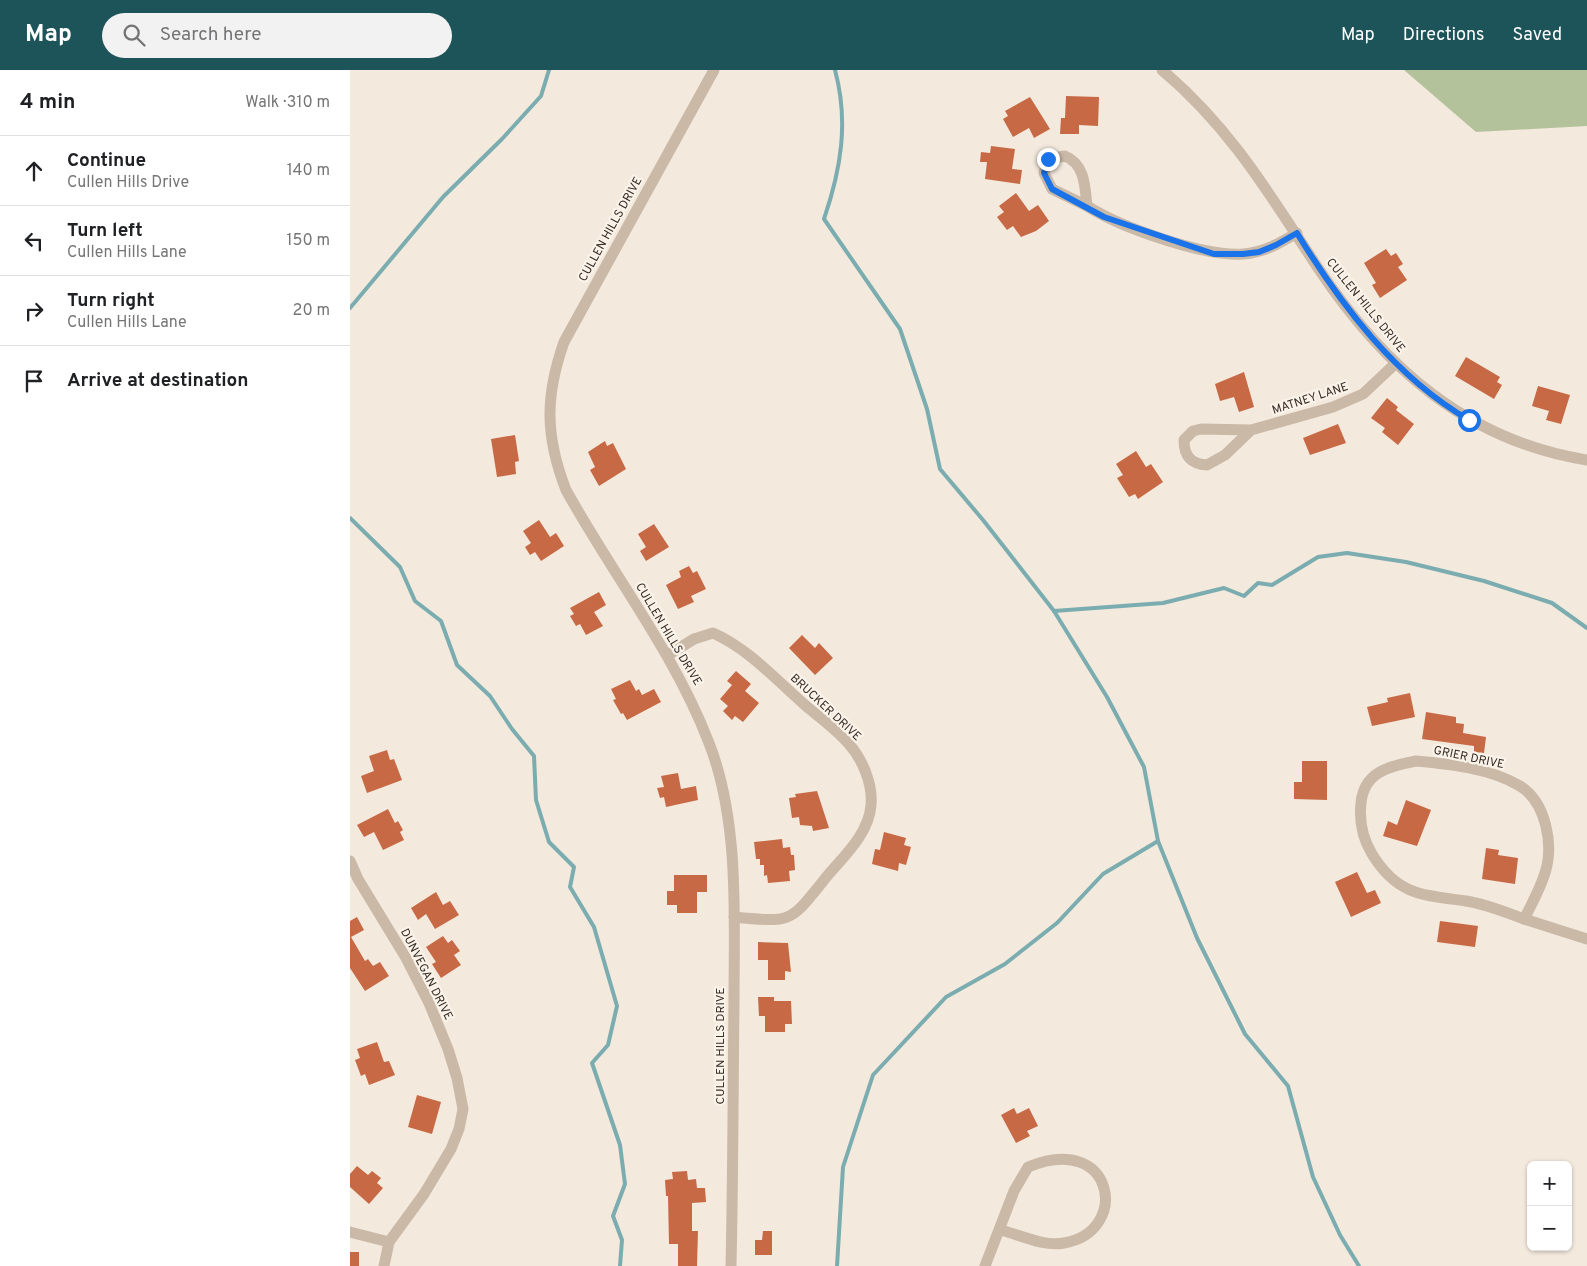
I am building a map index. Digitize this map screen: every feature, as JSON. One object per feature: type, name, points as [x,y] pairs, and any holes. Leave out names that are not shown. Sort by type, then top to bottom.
[{"type":"street","name":"CULLEN HILLS DRIVE","points":[[714,70],[576,317],[554,370],[550,394],[549,419],[556,465],[566,490],[668,655],[689,695],[710,745],[721,786],[729,829],[734,917],[731,1266]]},
{"type":"street","name":"CULLEN HILLS DRIVE","points":[[1162,70],[1210,114],[1231,140],[1343,302],[1396,363],[1449,408],[1492,432],[1541,451],[1587,460]]},
{"type":"street","points":[[1087,206],[1080,169],[1075,162],[1065,156],[1048,159],[1044,173],[1052,189],[1087,206],[1104,217],[1214,254],[1259,252],[1297,233]]},
{"type":"street","name":"MATNEY LANE","points":[[1251,430],[1225,455],[1207,465],[1198,464],[1186,454],[1184,440],[1193,431],[1201,429],[1251,430],[1348,402],[1363,394],[1396,363]]},
{"type":"street","name":"BRUCKER DRIVE","points":[[668,655],[694,638],[714,633],[741,648],[848,743],[866,774],[871,806],[861,833],[798,912],[776,921],[734,917]]},
{"type":"street","name":"GRIER DRIVE","points":[[1524,919],[1546,871],[1548,847],[1543,817],[1538,804],[1530,795],[1521,786],[1506,779],[1442,764],[1416,761],[1394,765],[1377,772],[1364,788],[1360,821],[1368,847],[1385,874],[1408,891],[1478,904],[1524,919],[1587,939]]},
{"type":"street","name":"DUNVEGAN DRIVE","points":[[350,861],[358,879],[406,958],[429,1003],[448,1049],[457,1078],[463,1109],[459,1129],[451,1149],[424,1194],[389,1242],[384,1266]]},
{"type":"street","points":[[985,1266],[1001,1230],[1014,1191],[1028,1167],[1058,1158],[1085,1162],[1096,1173],[1103,1186],[1106,1200],[1104,1212],[1098,1223],[1076,1240],[1063,1244],[1047,1243],[1001,1230]]},
{"type":"street","points":[[350,1232],[389,1242]]},
{"type":"green space","points":[[1404,70],[1587,70],[1587,126],[1476,132]]},
{"type":"building","points":[[1066,96],[1099,97],[1098,126],[1079,125],[1079,134],[1060,134],[1061,118],[1065,118]]},
{"type":"building","points":[[1030,97],[1050,129],[1034,138],[1029,128],[1013,137],[1003,119],[1008,116],[1005,111]]},
{"type":"building","points":[[991,146],[1015,149],[1012,169],[1022,170],[1020,184],[985,179],[987,162],[980,162],[981,152],[990,153]]},
{"type":"building","points":[[1016,193],[1029,211],[1038,205],[1049,221],[1036,231],[1021,237],[1013,226],[1007,230],[997,217],[1004,212],[999,206]]},
{"type":"building","points":[[1386,249],[1391,256],[1396,253],[1403,264],[1398,267],[1407,280],[1380,298],[1372,285],[1376,283],[1364,263]]},
{"type":"building","points":[[1466,357],[1500,377],[1497,382],[1502,385],[1494,399],[1455,376]]},
{"type":"building","points":[[1244,372],[1254,407],[1239,412],[1234,397],[1220,401],[1215,384]]},
{"type":"building","points":[[1538,386],[1570,395],[1561,424],[1546,420],[1549,411],[1532,406]]},
{"type":"building","points":[[1387,398],[1398,407],[1396,410],[1414,424],[1398,445],[1382,432],[1385,428],[1371,418]]},
{"type":"building","points":[[1338,424],[1346,443],[1310,455],[1303,438]]},
{"type":"building","points":[[515,435],[519,461],[515,462],[516,474],[497,477],[491,439]]},
{"type":"building","points":[[605,441],[607,446],[613,443],[626,469],[599,486],[590,470],[595,467],[588,452]]},
{"type":"building","points":[[1136,451],[1146,467],[1151,464],[1163,482],[1138,499],[1135,494],[1129,497],[1117,478],[1123,475],[1116,464]]},
{"type":"building","points":[[539,520],[550,537],[556,533],[564,546],[541,561],[535,552],[530,555],[525,547],[531,543],[523,531]]},
{"type":"building","points":[[654,524],[669,547],[646,561],[640,551],[646,547],[638,534]]},
{"type":"building","points":[[689,566],[693,573],[697,571],[706,589],[691,596],[694,602],[678,609],[666,585],[681,577],[679,571]]},
{"type":"building","points":[[599,592],[606,605],[594,612],[603,626],[586,635],[580,624],[576,626],[570,616],[574,614],[570,608]]},
{"type":"building","points":[[802,635],[815,648],[819,643],[833,658],[815,675],[789,648]]},
{"type":"building","points":[[736,671],[751,684],[745,691],[759,703],[743,722],[735,716],[732,720],[723,711],[728,706],[720,699],[732,685],[727,681]]},
{"type":"building","points":[[630,680],[636,691],[639,689],[642,695],[654,689],[661,702],[627,720],[613,700],[616,699],[611,689]]},
{"type":"building","points":[[1410,693],[1415,717],[1372,726],[1367,707],[1388,702],[1387,698]]},
{"type":"building","points":[[1426,712],[1456,717],[1456,723],[1464,724],[1463,733],[1486,737],[1484,753],[1474,752],[1474,746],[1422,739]]},
{"type":"building","points":[[387,750],[390,760],[394,759],[402,780],[367,793],[361,776],[374,771],[369,756]]},
{"type":"building","points":[[1302,761],[1327,761],[1327,800],[1294,799],[1294,782],[1302,782]]},
{"type":"building","points":[[678,773],[681,789],[696,786],[698,800],[666,807],[664,797],[660,798],[657,788],[664,787],[661,776]]},
{"type":"building","points":[[817,791],[829,828],[813,831],[812,826],[800,825],[799,817],[792,818],[789,798],[796,797],[795,794]]},
{"type":"building","points":[[1406,800],[1431,810],[1417,846],[1383,836],[1388,821],[1397,825]]},
{"type":"building","points":[[388,809],[395,823],[398,821],[403,830],[400,832],[404,840],[383,850],[374,832],[364,837],[357,825]]},
{"type":"building","points":[[884,832],[906,838],[904,845],[911,847],[906,865],[899,863],[898,871],[872,864],[875,849],[880,850]]},
{"type":"building","points":[[782,839],[783,848],[790,847],[791,855],[794,855],[795,870],[789,871],[790,881],[768,883],[767,875],[764,876],[764,865],[760,865],[760,859],[756,859],[754,842]]},
{"type":"building","points":[[1486,848],[1499,850],[1498,855],[1518,858],[1515,884],[1482,879]]},
{"type":"building","points":[[1357,872],[1367,893],[1375,890],[1381,903],[1351,917],[1335,882]]},
{"type":"building","points":[[674,875],[707,875],[707,892],[697,892],[697,913],[677,913],[677,905],[667,905],[667,891],[674,891]]},
{"type":"building","points":[[436,892],[443,905],[450,901],[459,915],[435,929],[426,914],[418,920],[411,908]]},
{"type":"building","points":[[357,917],[364,930],[351,937],[365,961],[368,959],[373,966],[380,962],[389,976],[365,991],[350,968],[350,921]]},
{"type":"building","points":[[1440,921],[1478,926],[1475,947],[1437,942]]},
{"type":"building","points":[[443,936],[448,943],[452,940],[460,951],[454,955],[461,965],[441,978],[432,964],[436,962],[426,947]]},
{"type":"building","points":[[758,942],[788,943],[791,972],[785,971],[785,980],[768,980],[768,960],[758,960]]},
{"type":"building","points":[[758,997],[774,997],[774,1001],[791,1001],[792,1024],[785,1024],[785,1032],[765,1032],[765,1016],[759,1016]]},
{"type":"building","points":[[377,1042],[384,1062],[389,1061],[395,1075],[369,1085],[365,1074],[361,1076],[355,1060],[360,1058],[357,1049]]},
{"type":"building","points":[[417,1095],[441,1102],[432,1134],[408,1127]]},
{"type":"building","points":[[1014,1108],[1017,1114],[1029,1108],[1038,1126],[1027,1131],[1030,1136],[1016,1143],[1001,1115]]},
{"type":"building","points":[[357,1166],[368,1175],[372,1171],[381,1178],[377,1183],[383,1188],[369,1204],[350,1187],[350,1174]]},
{"type":"building","points":[[687,1171],[688,1180],[696,1179],[697,1188],[705,1188],[706,1202],[692,1203],[692,1231],[698,1231],[697,1266],[678,1266],[678,1244],[669,1244],[668,1196],[666,1196],[665,1180],[673,1179],[672,1172]]},
{"type":"building","points":[[763,1231],[772,1231],[772,1255],[755,1255],[755,1240],[762,1240]]},
{"type":"building","points":[[350,1252],[359,1252],[359,1266],[350,1266]]},
{"type":"waterway","points":[[350,308],[443,197],[502,139],[541,96],[549,70]]},
{"type":"waterway","points":[[835,70],[842,108],[841,145],[835,182],[824,219],[900,329],[927,409],[940,469],[983,520],[1054,611],[1107,697],[1144,767],[1158,841],[1197,938],[1245,1034],[1288,1086],[1313,1177],[1340,1235],[1359,1266]]},
{"type":"waterway","points":[[350,518],[400,567],[415,601],[441,621],[457,665],[490,696],[512,729],[534,756],[536,800],[549,842],[574,867],[570,887],[594,927],[617,1006],[608,1045],[592,1063],[620,1145],[625,1184],[613,1216],[622,1240],[620,1266]]},
{"type":"waterway","points":[[1054,611],[1163,603],[1224,588],[1244,596],[1258,583],[1272,585],[1318,557],[1347,553],[1406,562],[1484,581],[1552,603],[1587,628]]},
{"type":"waterway","points":[[837,1266],[843,1167],[873,1075],[946,997],[1005,964],[1057,923],[1103,874],[1158,841]]},
{"type":"route","points":[[1048,159],[1044,173],[1052,189],[1087,206],[1104,217],[1190,247],[1214,254],[1259,252],[1297,233],[1319,269],[1368,333],[1396,363],[1431,394],[1469,420]]}]
